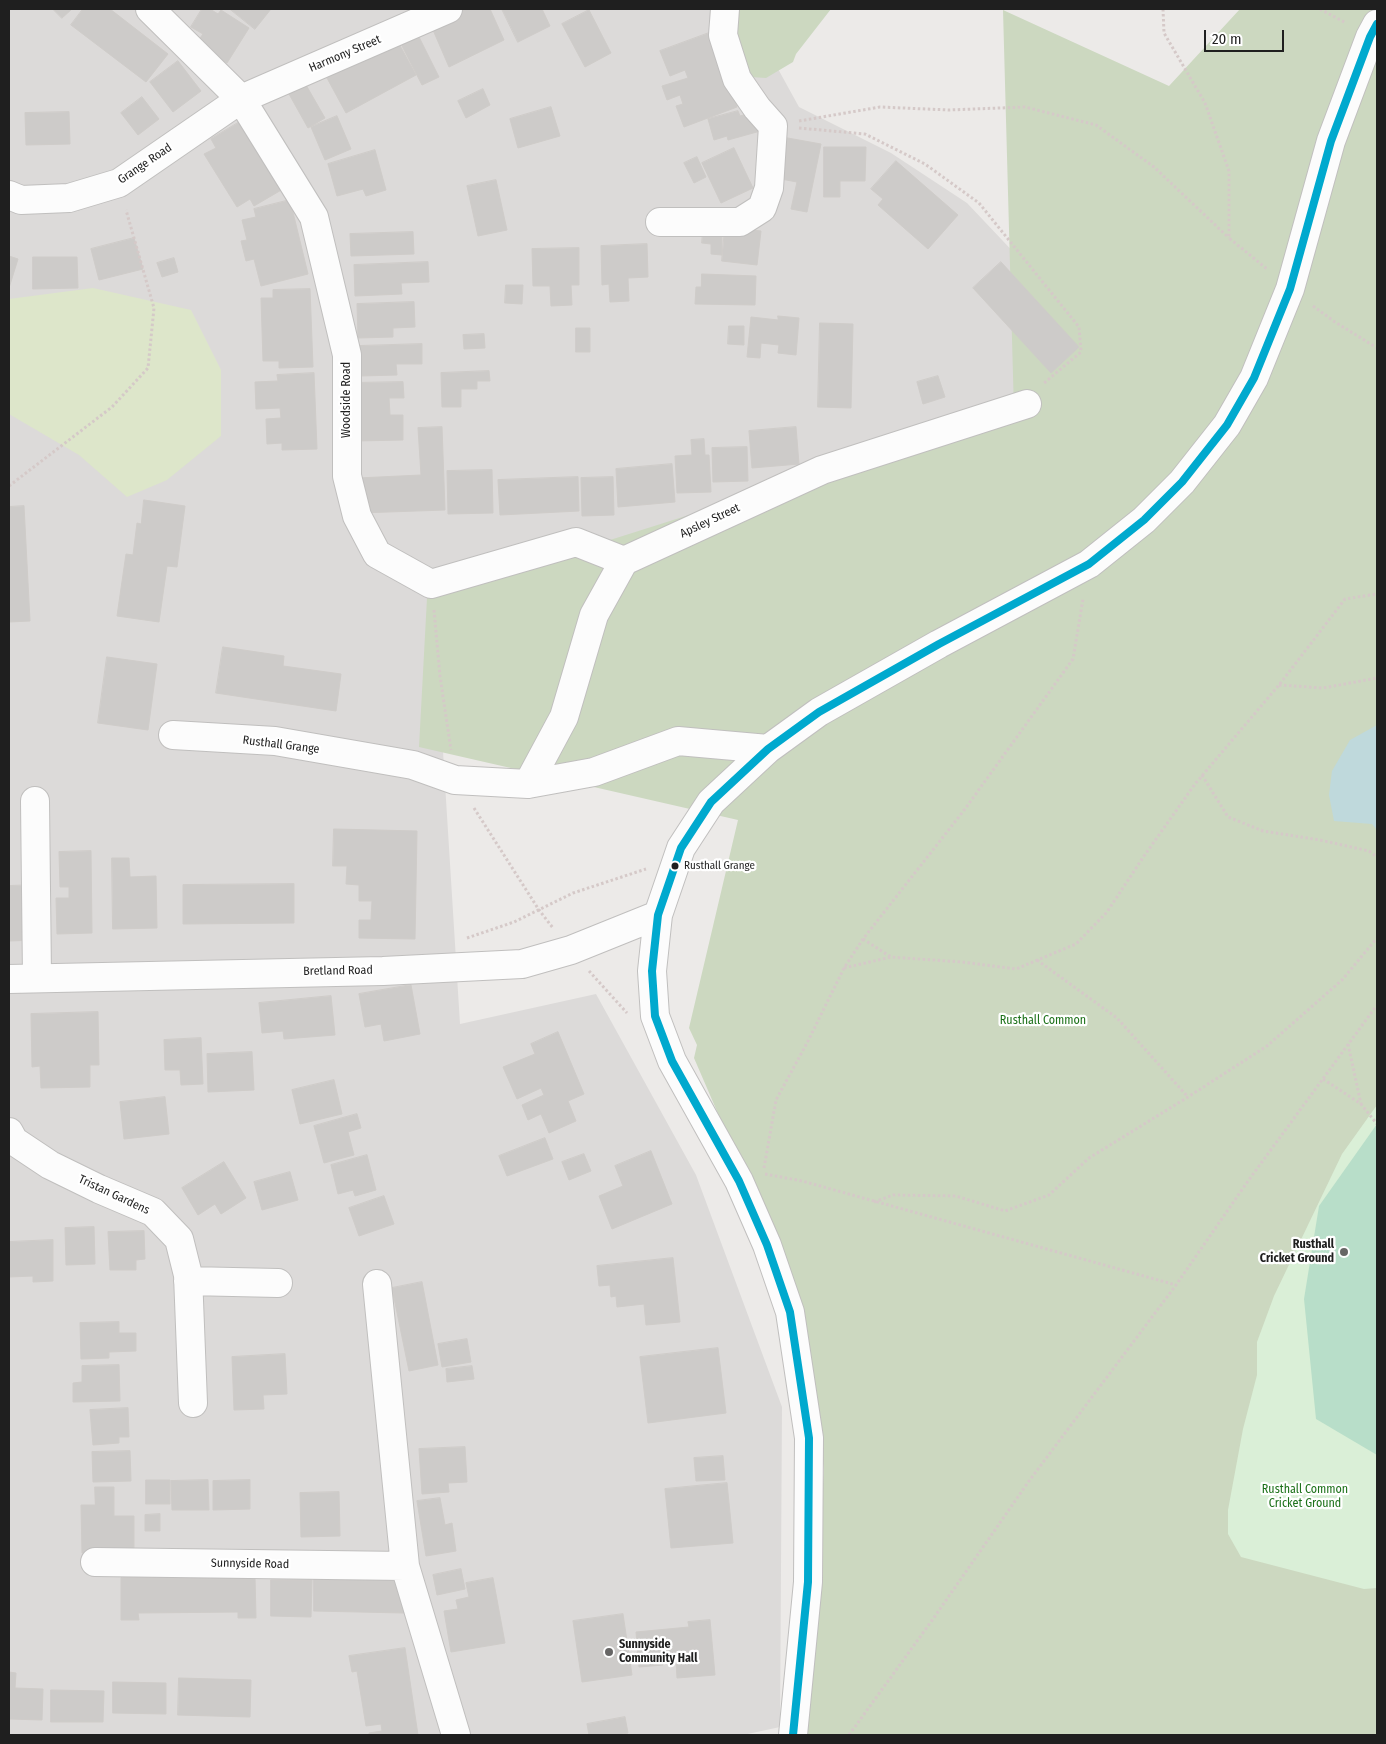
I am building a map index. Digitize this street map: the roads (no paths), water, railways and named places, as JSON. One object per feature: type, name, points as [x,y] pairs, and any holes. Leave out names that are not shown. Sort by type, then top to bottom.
[{"type":"street","name":"Woodside Road","points":[[150,9],[241,99],[314,217],[347,355],[347,476],[357,516],[377,554],[431,584],[576,542],[624,561]]},
{"type":"street","name":"Harmony Street","points":[[241,99],[448,9]]},
{"type":"street","points":[[660,222],[740,222],[762,208],[769,188],[774,126],[756,108],[737,79],[724,35],[725,9]]},
{"type":"street","points":[[793,1735],[808,1582],[809,1438],[790,1312],[767,1245],[739,1180],[672,1061],[655,1016],[652,972],[658,915],[677,858],[681,848],[711,802],[768,749],[819,712],[939,644],[1089,564],[1144,520],[1182,482],[1227,425],[1254,378],[1290,288],[1331,141],[1370,37],[1377,24]]},
{"type":"street","name":"Grange Road","points":[[9,196],[21,200],[69,198],[119,183],[241,99]]},
{"type":"street","name":"Apsley Street","points":[[624,561],[822,470],[1027,404]]},
{"type":"street","points":[[528,784],[564,717],[594,615],[624,561]]},
{"type":"street","name":"Rusthall Grange","points":[[173,735],[275,741],[414,766],[456,780],[528,784],[594,772],[678,741],[768,749]]},
{"type":"street","points":[[35,801],[37,977]]},
{"type":"street","name":"Bretland Road","points":[[9,979],[383,971],[512,965],[571,950],[658,915]]},
{"type":"street","name":"Tristan Gardens","points":[[9,1132],[14,1142],[50,1165],[99,1189],[154,1212],[179,1239],[188,1281],[193,1403]]},
{"type":"street","points":[[188,1281],[278,1283]]},
{"type":"street","points":[[377,1284],[404,1566],[456,1735]]},
{"type":"street","name":"Sunnyside Road","points":[[94,1562],[404,1566]]},
{"type":"water","points":[[1377,725],[1377,830],[1372,824],[1334,821],[1329,795],[1332,771],[1350,740]]},
{"type":"place","name":"Rusthall Grange","points":[[675,866]]},
{"type":"place","name":"Rusthall Cricket Ground","points":[[1344,1252]]},
{"type":"place","name":"Sunnyside Community Hall","points":[[609,1652]]},
{"type":"park label","name":"Rusthall Common","points":[[1043,1021]]},
{"type":"park label","name":"Rusthall Common Cricket Ground","points":[[1305,1497]]}]
